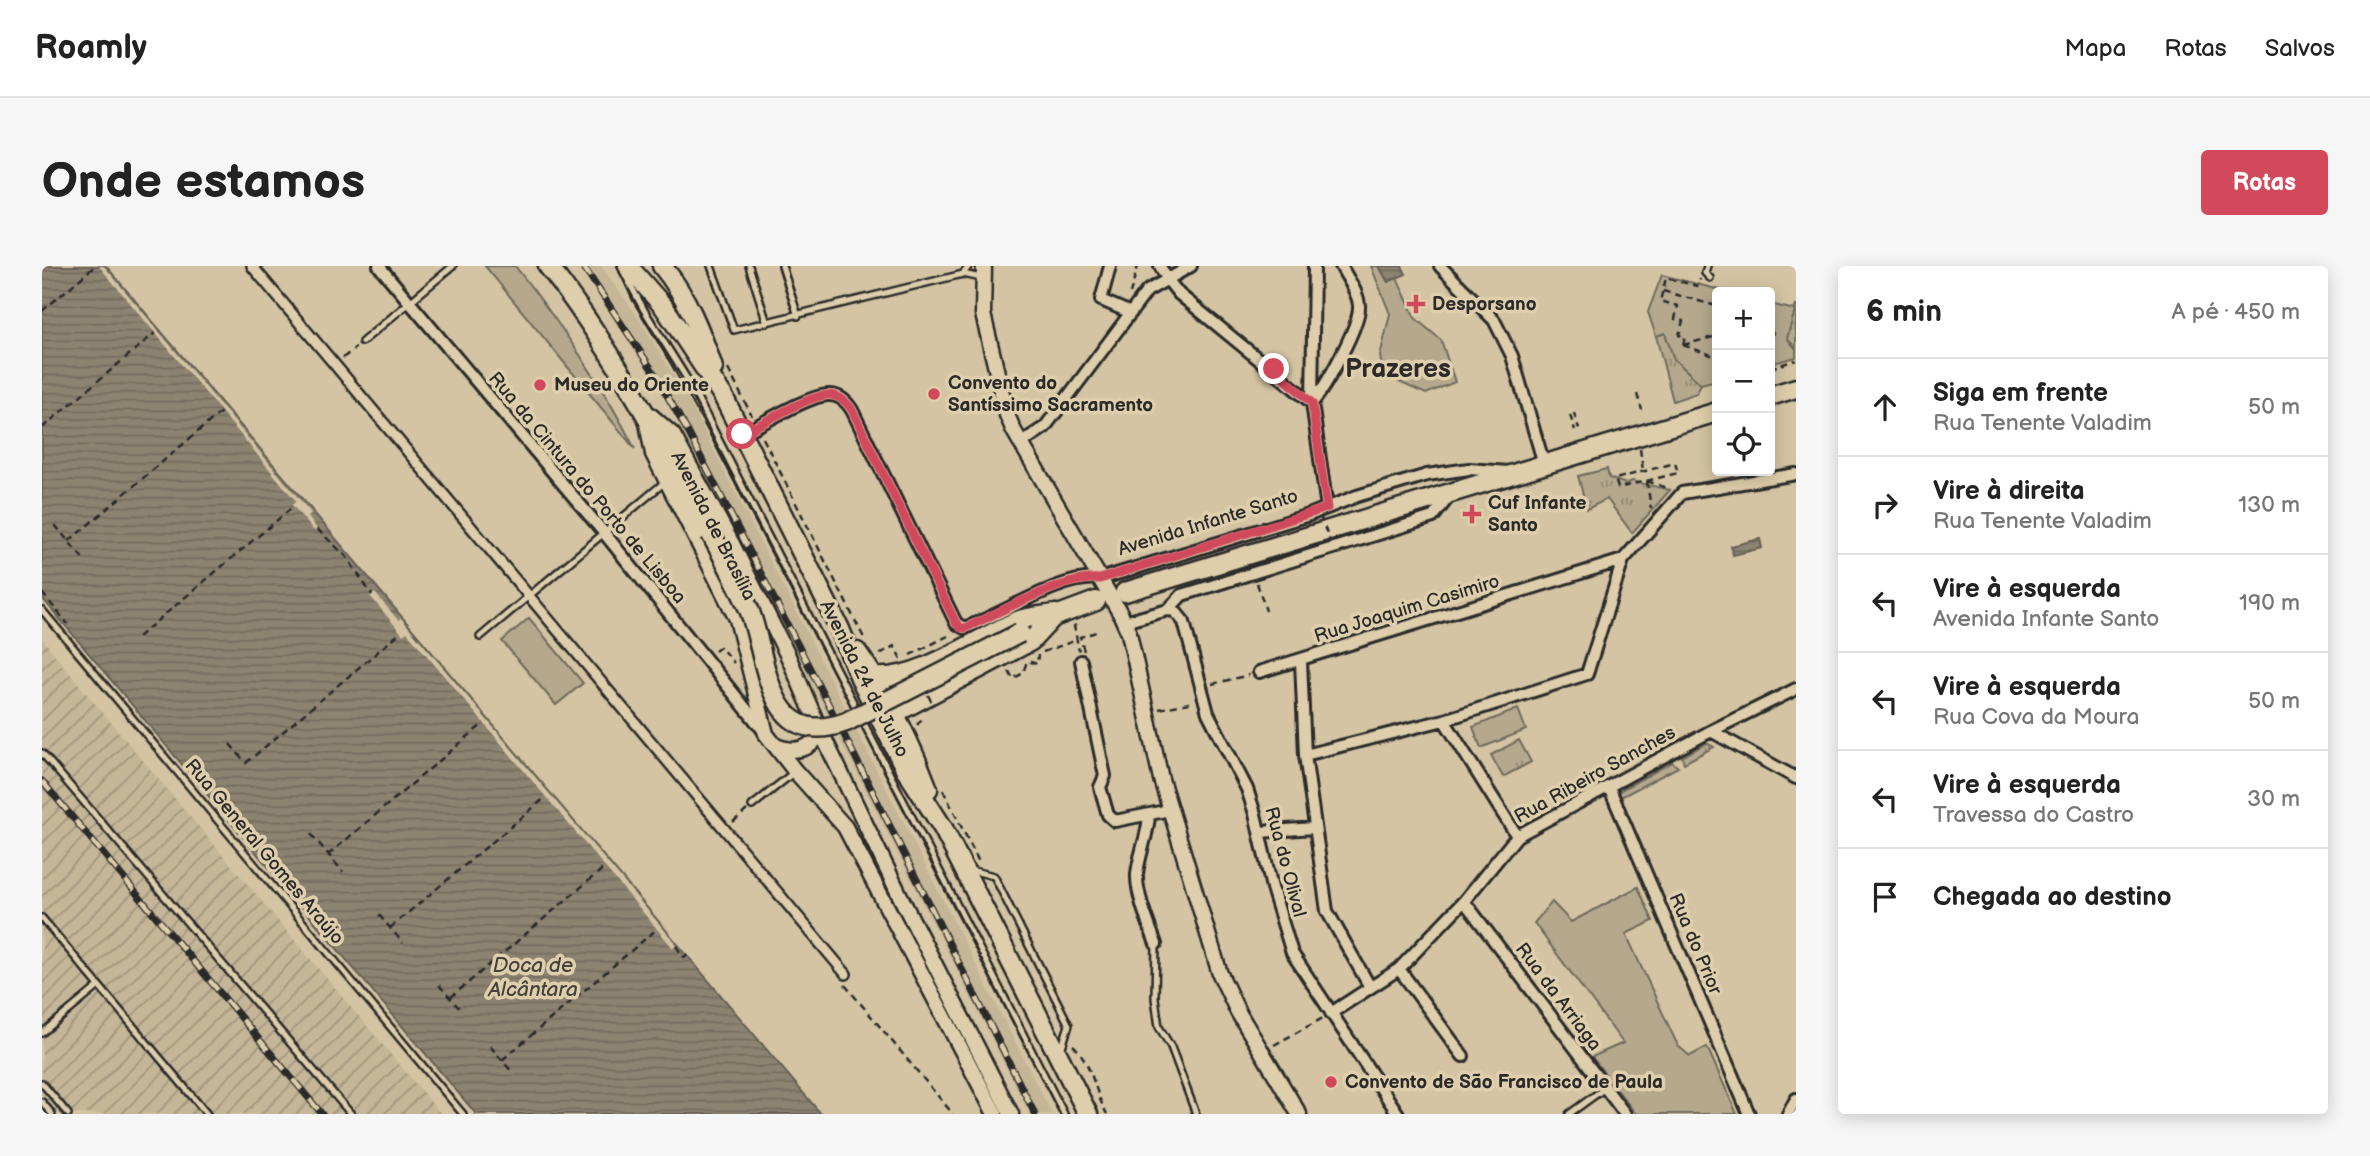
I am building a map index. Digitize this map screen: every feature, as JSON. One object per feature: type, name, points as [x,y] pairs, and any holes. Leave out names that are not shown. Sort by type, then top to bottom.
[{"type":"main road","name":"Avenida de Brasília","points":[[548,266],[609,352],[645,411]]},
{"type":"main road","name":"Avenida 24 de Julho","points":[[628,266],[664,307],[723,396],[839,627],[868,679],[893,714],[918,764],[943,828],[1088,1114]]},
{"type":"main road","name":"Avenida 24 de Julho","points":[[662,266],[683,296],[700,330],[723,396]]},
{"type":"main road","points":[[1775,394],[1796,388]]},
{"type":"main road","points":[[645,411],[750,612],[776,702],[785,713],[801,724],[824,727],[846,722],[1055,614]]},
{"type":"main road","name":"Avenida Infante Santo","points":[[1125,592],[1714,413]]},
{"type":"main road","points":[[868,679],[902,676],[1020,619],[1055,614],[1096,601]]},
{"type":"main road","points":[[893,714],[1031,641],[1055,614]]},
{"type":"main road","name":"Avenida 24 de Julho","points":[[868,679],[906,770],[943,828]]},
{"type":"street","points":[[252,266],[724,829],[843,976]]},
{"type":"street","name":"Rua da Cintura do Porto de Lisboa","points":[[379,266],[605,534],[770,740]]},
{"type":"street","points":[[972,266],[984,272],[984,314],[1011,423],[1122,617],[1134,650],[1170,810],[1226,987],[1298,1114]]},
{"type":"street","points":[[1110,266],[1101,300],[1128,312]]},
{"type":"street","points":[[1160,266],[1180,294],[1312,403]]},
{"type":"street","points":[[1021,443],[1045,427],[1128,312],[1147,290],[1191,266]]},
{"type":"street","points":[[1314,266],[1312,403],[1324,512]]},
{"type":"street","points":[[1312,403],[1324,390],[1359,312],[1357,296],[1341,266]]},
{"type":"street","points":[[1440,266],[1494,320],[1512,356],[1544,464]]},
{"type":"street","name":"Avenida Infante Santo","points":[[742,434],[821,395],[843,399],[852,410],[956,623],[961,628],[1018,602],[1086,577],[1100,579],[1324,512],[1357,496],[1446,470],[1514,472]]},
{"type":"street","name":"Avenida de Brasília","points":[[645,411],[653,454],[737,619],[770,740],[845,827],[996,1104],[1011,1114]]},
{"type":"street","name":"Avenida de Brasília","points":[[645,411],[673,435],[788,656],[820,730],[996,1104]]},
{"type":"street","points":[[1305,755],[1444,720],[1587,674],[1623,560],[1682,493],[1796,474]]},
{"type":"street","name":"Avenida Infante Santo","points":[[1122,617],[1168,610],[1182,595],[1433,517],[1451,493]]},
{"type":"street","name":"Rua Joaquim Casimiro","points":[[1259,672],[1623,560]]},
{"type":"street","name":"Rua do Olival","points":[[1168,610],[1175,611],[1184,622],[1204,700],[1247,789],[1292,953],[1398,1114]]},
{"type":"street","points":[[1301,661],[1305,755],[1327,911],[1370,987]]},
{"type":"street","points":[[1081,662],[1105,776],[1100,787],[1108,815],[1115,821],[1170,810]]},
{"type":"street","name":"Rua Ribeiro Sanches","points":[[1331,1013],[1399,969],[1464,901],[1517,835],[1711,731],[1796,689]]},
{"type":"street","points":[[1444,720],[1517,835]]},
{"type":"street","points":[[770,740],[787,750],[803,749],[813,743],[820,730]]},
{"type":"street","points":[[1711,731],[1796,778]]},
{"type":"street","name":"Rua do Prior","points":[[1609,787],[1749,1114]]},
{"type":"street","points":[[1149,815],[1149,831],[1137,876],[1145,913],[1156,944]]},
{"type":"street","points":[[1260,832],[1314,828]]},
{"type":"street","name":"Rua da Arriaga","points":[[1464,901],[1625,1114]]},
{"type":"street","points":[[890,911],[904,904]]},
{"type":"street","points":[[1399,969],[1463,1056]]},
{"type":"street","points":[[1788,1114],[1796,1099]]},
{"type":"lane","points":[[362,342],[453,266]]},
{"type":"lane","name":"Avenida 24 de Julho","points":[[621,266],[644,310],[689,383],[1064,1114]]},
{"type":"lane","points":[[711,266],[734,330],[963,274],[984,272]]},
{"type":"lane","points":[[750,266],[767,323]]},
{"type":"lane","points":[[782,266],[798,316]]},
{"type":"lane","points":[[963,274],[972,266]]},
{"type":"lane","points":[[1707,266],[1704,273],[1710,278]]},
{"type":"lane","points":[[480,637],[666,481]]},
{"type":"lane","name":"Rua General Gomes Araújo","points":[[42,610],[463,1114]]},
{"type":"lane","points":[[42,753],[351,1114]]},
{"type":"lane","points":[[752,806],[795,771]]},
{"type":"lane","points":[[42,918],[207,1114]]},
{"type":"lane","points":[[1156,944],[1154,998],[1159,1027],[1171,1047],[1196,1114]]},
{"type":"lane","points":[[43,1029],[99,986]]},
{"type":"lane","points":[[42,1083],[68,1114]]},
{"type":"lane","points":[[1569,1114],[1605,1088]]},
{"type":"lane","points":[[42,1102],[52,1114]]},
{"type":"path","points":[[42,311],[95,266]]},
{"type":"path","points":[[1128,312],[1138,266]]},
{"type":"path","points":[[1683,345],[1685,337],[1679,335],[1683,321],[1675,319],[1678,306],[1660,301],[1666,278],[1698,286],[1700,280]]},
{"type":"path","points":[[1663,291],[1712,305]]},
{"type":"path","points":[[42,428],[155,333]]},
{"type":"path","points":[[1683,345],[1712,337]]},
{"type":"path","points":[[335,365],[362,342]]},
{"type":"path","points":[[1683,345],[1712,355]]},
{"type":"path","points":[[1775,366],[1796,360]]},
{"type":"path","points":[[1637,394],[1642,410]]},
{"type":"path","points":[[68,541],[221,412]]},
{"type":"path","points":[[1572,414],[1577,429]]},
{"type":"path","points":[[1638,436],[1644,472]]},
{"type":"path","points":[[1675,463],[1678,473],[1618,488],[1615,479],[1644,472],[1675,463]]},
{"type":"path","points":[[1647,481],[1682,493]]},
{"type":"path","points":[[1647,481],[1653,525]]},
{"type":"path","points":[[138,637],[294,506]]},
{"type":"path","points":[[1324,512],[1331,544]]},
{"type":"path","points":[[55,525],[85,561]]},
{"type":"path","points":[[317,529],[346,556],[372,595]]},
{"type":"path","points":[[346,556],[351,552]]},
{"type":"path","points":[[1254,573],[1266,611]]},
{"type":"path","points":[[42,593],[68,624]]},
{"type":"path","points":[[1007,668],[1013,678],[1023,673],[1027,661],[1037,664],[1038,654],[1077,640],[1074,626],[1084,622]]},
{"type":"path","points":[[230,744],[246,763],[401,632]]},
{"type":"path","points":[[1081,662],[1086,660],[1080,637],[1096,632]]},
{"type":"path","points":[[874,657],[894,646],[901,659],[948,636]]},
{"type":"path","points":[[880,654],[890,660]]},
{"type":"path","points":[[1201,687],[1259,672]]},
{"type":"path","points":[[1146,712],[1204,700]]},
{"type":"path","points":[[328,855],[484,723]]},
{"type":"path","points":[[390,928],[546,797]]},
{"type":"path","points":[[724,829],[752,806]]},
{"type":"path","points":[[311,834],[343,872]]},
{"type":"path","points":[[450,998],[605,867]]},
{"type":"path","points":[[379,915],[403,943]]},
{"type":"path","points":[[502,1060],[657,929]]},
{"type":"path","points":[[676,946],[684,957],[688,954]]},
{"type":"path","points":[[843,976],[953,1114]]},
{"type":"path","points":[[439,985],[459,1009]]},
{"type":"path","points":[[1268,1048],[1331,1013]]},
{"type":"path","points":[[490,1046],[513,1073]]},
{"type":"shaded area","points":[[578,266],[601,266],[633,310],[683,390],[1052,1114],[1030,1114],[690,444],[637,351]]},
{"type":"shaded area","points":[[42,638],[65,668],[441,1114],[42,1114]]},
{"type":"green space","points":[[485,266],[515,266],[582,357],[635,449]]},
{"type":"green space","points":[[1371,266],[1379,266],[1388,282],[1397,278],[1415,318],[1441,340],[1455,382],[1426,394],[1383,375],[1380,356],[1390,314]]},
{"type":"green space","points":[[1662,275],[1712,288],[1712,381],[1701,384],[1674,359],[1665,333],[1656,336],[1648,312]]},
{"type":"green space","points":[[1775,305],[1795,310],[1787,338],[1796,349],[1796,357],[1775,363]]},
{"type":"green space","points":[[1796,305],[1796,349],[1787,338]]},
{"type":"green space","points":[[1665,333],[1674,359],[1701,384],[1697,393],[1673,401],[1656,336]]},
{"type":"green space","points":[[1607,469],[1609,478],[1626,484],[1632,481],[1670,490],[1632,533],[1607,499],[1587,509],[1578,476]]},
{"type":"green space","points":[[529,618],[583,683],[556,705],[502,641]]},
{"type":"green space","points":[[1518,709],[1526,730],[1481,748],[1473,727]]},
{"type":"green space","points":[[1519,740],[1531,762],[1503,777],[1491,755]]},
{"type":"green space","points":[[1707,743],[1714,747],[1684,763],[1682,757]]},
{"type":"green space","points":[[1672,762],[1678,767],[1621,797],[1619,791]]},
{"type":"green space","points":[[1638,887],[1653,921],[1626,934],[1678,1046],[1690,1056],[1707,1047],[1737,1114],[1636,1114],[1592,1057],[1623,1043],[1534,923],[1552,902],[1571,922]]},
{"type":"water","name":"Doca de Alcântara","points":[[42,266],[106,266],[821,1114],[476,1114],[42,598]]},
{"type":"water","points":[[1379,266],[1402,266],[1406,274],[1388,282]]},
{"type":"water","points":[[1760,539],[1762,548],[1733,555],[1731,546]]},
{"type":"pier","points":[[99,266],[104,266],[311,513],[308,517],[317,529],[314,531],[292,505],[296,501]]},
{"type":"pier","points":[[375,593],[398,620],[401,618],[677,945],[673,948],[407,632],[403,635],[370,596]]},
{"type":"tram line","points":[[617,266],[633,301],[710,435],[1060,1114]]},
{"type":"railway","points":[[583,266],[653,371],[688,432],[1035,1114]]},
{"type":"railway","points":[[42,781],[322,1114]]},
{"type":"place","name":"Desporsano","points":[[1416,304]]},
{"type":"place","name":"Museu do Oriente","points":[[540,385]]},
{"type":"place","name":"Convento do Santíssimo Sacramento","points":[[934,394]]},
{"type":"place","name":"Cuf Infante Santo","points":[[1472,514]]},
{"type":"place","name":"Convento de São Francisco de Paula","points":[[1331,1082]]},
{"type":"district","name":"Prazeres","points":[[1398,369]]},
{"type":"route","points":[[742,434],[814,397],[828,394],[843,399],[852,410],[956,623],[965,628],[1018,602],[1086,577],[1100,579],[1327,508],[1312,403],[1274,369]]}]
